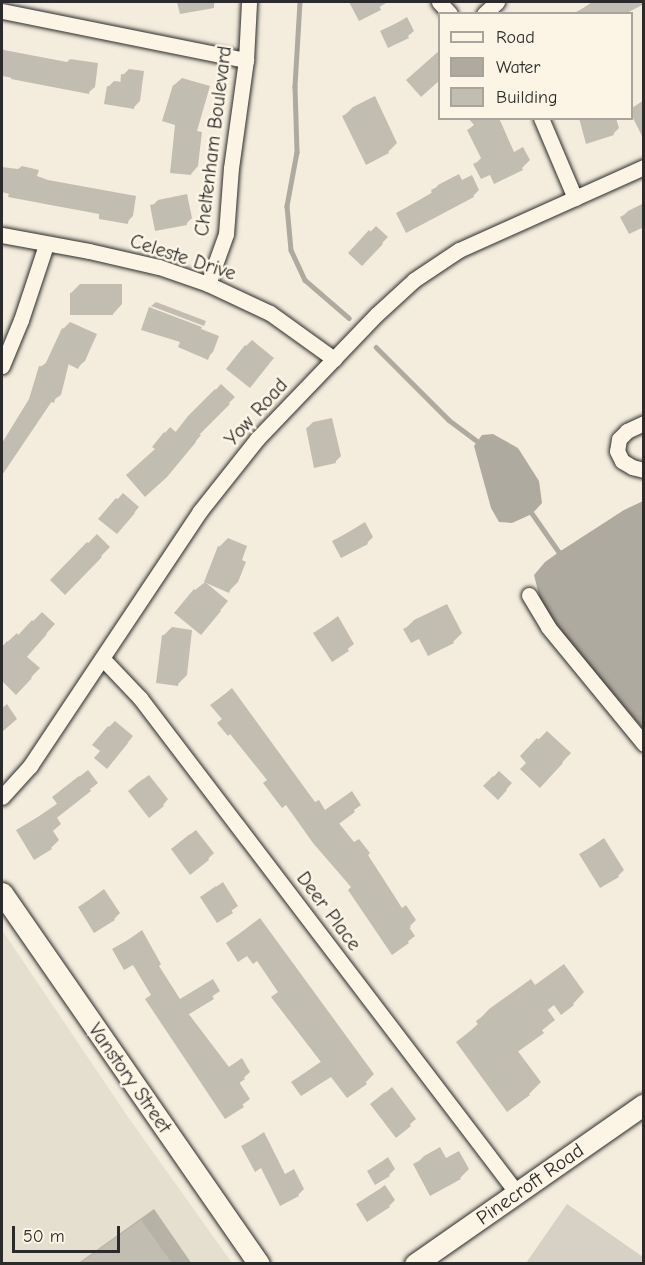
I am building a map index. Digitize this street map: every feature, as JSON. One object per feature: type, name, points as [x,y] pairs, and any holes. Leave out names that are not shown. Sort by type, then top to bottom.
[{"type":"street","name":"Cheltenham Boulevard","points":[[208,284],[226,234],[246,60],[249,2]]},
{"type":"street","points":[[2,11],[246,60]]},
{"type":"street","points":[[542,120],[575,198]]},
{"type":"street","name":"Yow Road","points":[[2,797],[30,766],[200,511],[257,439],[414,280],[459,250],[644,167]]},
{"type":"street","name":"Celeste Drive","points":[[2,235],[90,251],[159,267],[208,284],[270,313],[334,359]]},
{"type":"street","points":[[2,366],[21,320],[46,244]]},
{"type":"street","points":[[644,423],[627,431],[619,439],[617,451],[622,460],[632,467],[644,470]]},
{"type":"street","points":[[529,595],[548,627],[644,744]]},
{"type":"street","name":"Deer Place","points":[[103,659],[140,698],[517,1193]]},
{"type":"street","name":"Vanstory Street","points":[[2,893],[259,1263]]},
{"type":"street","name":"Pinecroft Road","points":[[416,1263],[644,1104]]},
{"type":"shaded area","points":[[2,930],[128,1117],[232,1263],[2,1263]]},
{"type":"shaded area","points":[[567,1204],[643,1257],[643,1263],[526,1263]]},
{"type":"water","points":[[493,434],[518,448],[539,481],[542,503],[532,514],[512,523],[499,522],[491,508],[474,446],[482,435]]},
{"type":"water","points":[[643,501],[643,729],[562,634],[540,599],[534,575],[545,562],[559,552],[624,510]]},
{"type":"building","points":[[177,2],[214,2],[214,8],[180,14]]},
{"type":"building","points":[[349,2],[377,2],[381,10],[359,21]]},
{"type":"building","points":[[595,2],[644,2],[629,12],[576,12]]},
{"type":"building","points":[[401,21],[409,38],[388,48],[380,31]]},
{"type":"building","points":[[438,52],[438,82],[421,97],[406,80]]},
{"type":"building","points":[[15,58],[62,67],[62,65],[92,68],[89,94],[11,79]]},
{"type":"building","points":[[121,74],[139,77],[134,109],[104,104],[107,86],[120,88]]},
{"type":"building","points":[[173,85],[204,94],[190,138],[195,139],[191,175],[170,173],[175,125],[162,121]]},
{"type":"building","points":[[644,102],[644,140],[633,118],[633,108]]},
{"type":"building","points":[[366,104],[389,153],[366,165],[342,116]]},
{"type":"building","points":[[470,120],[490,120],[506,158],[515,154],[523,170],[494,184],[490,175],[481,179],[473,164],[482,160],[467,130],[475,126]]},
{"type":"building","points":[[580,120],[610,120],[614,135],[586,144]]},
{"type":"building","points":[[15,171],[34,175],[32,182],[41,186],[131,201],[128,224],[99,219],[99,214],[8,197]]},
{"type":"building","points":[[453,179],[456,185],[466,180],[474,197],[406,233],[396,213],[432,194],[431,190]]},
{"type":"building","points":[[182,199],[187,225],[155,231],[150,205]]},
{"type":"building","points":[[644,205],[644,227],[629,234],[620,217]]},
{"type":"building","points":[[369,230],[383,244],[362,266],[348,253]]},
{"type":"building","points":[[70,293],[113,293],[113,315],[70,315]]},
{"type":"building","points":[[149,307],[202,327],[198,335],[215,342],[208,360],[178,347],[180,342],[141,330]]},
{"type":"building","points":[[62,328],[91,341],[78,369],[66,363],[54,403],[51,402],[2,475],[2,443],[29,399],[39,366],[44,367]]},
{"type":"building","points":[[245,345],[269,364],[250,388],[226,369]]},
{"type":"building","points":[[215,389],[230,404],[194,440],[196,442],[167,477],[145,497],[126,475],[155,449],[152,447],[164,432],[171,438],[188,416]]},
{"type":"building","points":[[327,423],[336,463],[314,468],[306,428]]},
{"type":"building","points":[[116,498],[135,513],[117,534],[98,519]]},
{"type":"building","points":[[359,527],[368,544],[341,558],[332,541]]},
{"type":"building","points":[[87,542],[102,557],[65,595],[50,580]]},
{"type":"building","points":[[218,546],[239,555],[234,569],[238,571],[229,593],[204,582]]},
{"type":"building","points":[[194,589],[221,611],[201,635],[174,613]]},
{"type":"building","points":[[437,612],[454,643],[428,656],[419,639],[411,643],[403,629]]},
{"type":"building","points":[[32,620],[47,634],[19,666],[32,678],[16,695],[2,681],[2,647],[7,641],[10,644]]},
{"type":"building","points":[[332,621],[349,651],[332,662],[313,633]]},
{"type":"building","points":[[162,635],[184,638],[178,686],[156,683]]},
{"type":"building","points":[[225,694],[308,808],[312,805],[318,815],[345,797],[355,812],[332,829],[347,848],[351,844],[365,860],[362,863],[395,913],[399,910],[411,927],[402,933],[409,943],[392,955],[348,890],[351,887],[313,843],[286,805],[282,808],[263,783],[267,780],[230,734],[228,736],[217,723],[222,719],[210,705]]},
{"type":"building","points":[[108,726],[128,743],[107,769],[94,758],[100,751],[92,745]]},
{"type":"building","points":[[537,738],[563,763],[540,788],[520,769],[526,763],[520,756]]},
{"type":"building","points":[[79,776],[91,791],[49,824],[54,833],[45,838],[52,849],[34,860],[16,830],[58,805],[52,797]]},
{"type":"building","points":[[493,776],[507,790],[498,800],[483,786]]},
{"type":"building","points":[[143,779],[164,806],[149,818],[128,791]]},
{"type":"building","points":[[190,834],[209,860],[190,875],[171,849]]},
{"type":"building","points":[[598,843],[619,877],[600,888],[579,854]]},
{"type":"building","points":[[216,886],[233,913],[217,923],[200,897]]},
{"type":"building","points":[[98,894],[115,920],[94,933],[78,907]]},
{"type":"building","points":[[252,925],[367,1084],[347,1098],[331,1077],[301,1096],[291,1082],[321,1062],[271,997],[278,992],[257,961],[253,964],[247,956],[238,962],[226,943]]},
{"type":"building","points":[[135,936],[156,972],[153,974],[173,1004],[206,985],[214,999],[181,1019],[221,1072],[234,1064],[245,1079],[232,1088],[244,1107],[225,1119],[145,999],[151,995],[133,965],[124,970],[112,949]]},
{"type":"building","points":[[551,975],[574,1005],[561,1015],[554,1005],[535,1020],[544,1033],[505,1061],[530,1095],[507,1112],[456,1042],[478,1025],[476,1021],[519,990],[523,995]]},
{"type":"building","points":[[385,1092],[411,1126],[396,1138],[370,1104]]},
{"type":"building","points":[[258,1137],[279,1178],[288,1174],[299,1196],[280,1206],[261,1168],[255,1172],[241,1146]]},
{"type":"building","points":[[431,1155],[437,1166],[450,1159],[461,1179],[430,1196],[413,1164]]},
{"type":"building","points":[[381,1162],[390,1176],[375,1185],[367,1171]]},
{"type":"building","points":[[378,1190],[390,1207],[367,1222],[356,1204]]},
{"type":"building","points":[[141,1220],[172,1263],[80,1263]]},
{"type":"waterway","points":[[300,2],[295,87],[297,152],[287,206],[291,250],[305,280],[349,318]]},
{"type":"waterway","points":[[376,347],[449,420],[479,443]]},
{"type":"waterway","points":[[529,509],[559,552],[565,553]]}]
